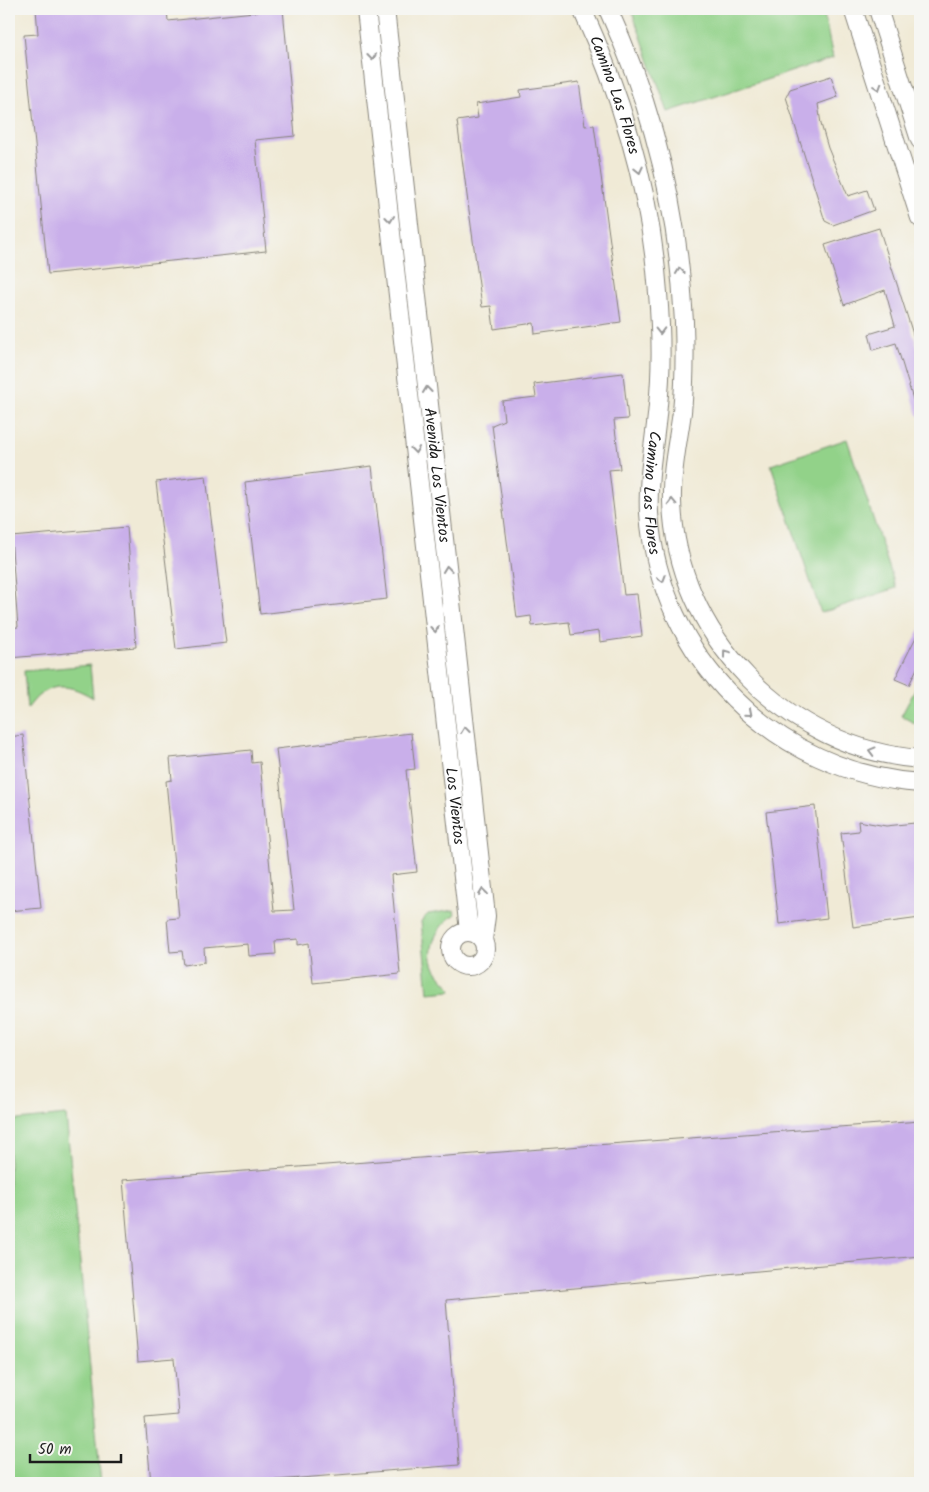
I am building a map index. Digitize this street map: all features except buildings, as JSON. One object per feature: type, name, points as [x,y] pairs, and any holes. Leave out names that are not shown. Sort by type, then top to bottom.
[{"type":"street","name":"Avenida Los Vientos","points":[[366,9],[441,682]]},
{"type":"street","name":"Avenida Los Vientos","points":[[385,9],[486,916],[476,935]]},
{"type":"street","name":"Camino Las Flores","points":[[582,9],[606,65],[628,128],[651,228],[658,292],[661,358],[658,408],[649,474],[649,513],[657,565],[677,618],[694,649],[714,677],[744,708],[778,735],[796,747],[834,765],[874,777],[920,783]]},
{"type":"street","name":"Camino Las Flores","points":[[608,9],[644,99],[662,163],[673,220],[681,286],[685,367],[673,470],[672,503],[677,547],[689,587],[704,618],[726,653],[754,685],[783,710],[818,730],[852,745],[892,756],[920,759]]},
{"type":"street","points":[[853,9],[920,218]]},
{"type":"street","points":[[878,9],[920,140]]},
{"type":"street","points":[[864,40],[876,40],[886,33]]},
{"type":"street","name":"Los Vientos","points":[[441,682],[476,935]]},
{"type":"green space","points":[[631,9],[823,9],[833,58],[668,112]]},
{"type":"green space","points":[[847,439],[896,588],[821,613],[771,465]]},
{"type":"green space","points":[[90,665],[93,698],[81,691],[67,687],[54,688],[39,695],[27,709],[24,671]]},
{"type":"green space","points":[[920,681],[920,726],[901,716]]},
{"type":"green space","points":[[454,910],[455,915],[442,925],[432,948],[433,965],[451,991],[428,993],[421,921],[428,914]]},
{"type":"green space","points":[[66,1115],[101,1483],[9,1483],[9,1121]]}]
